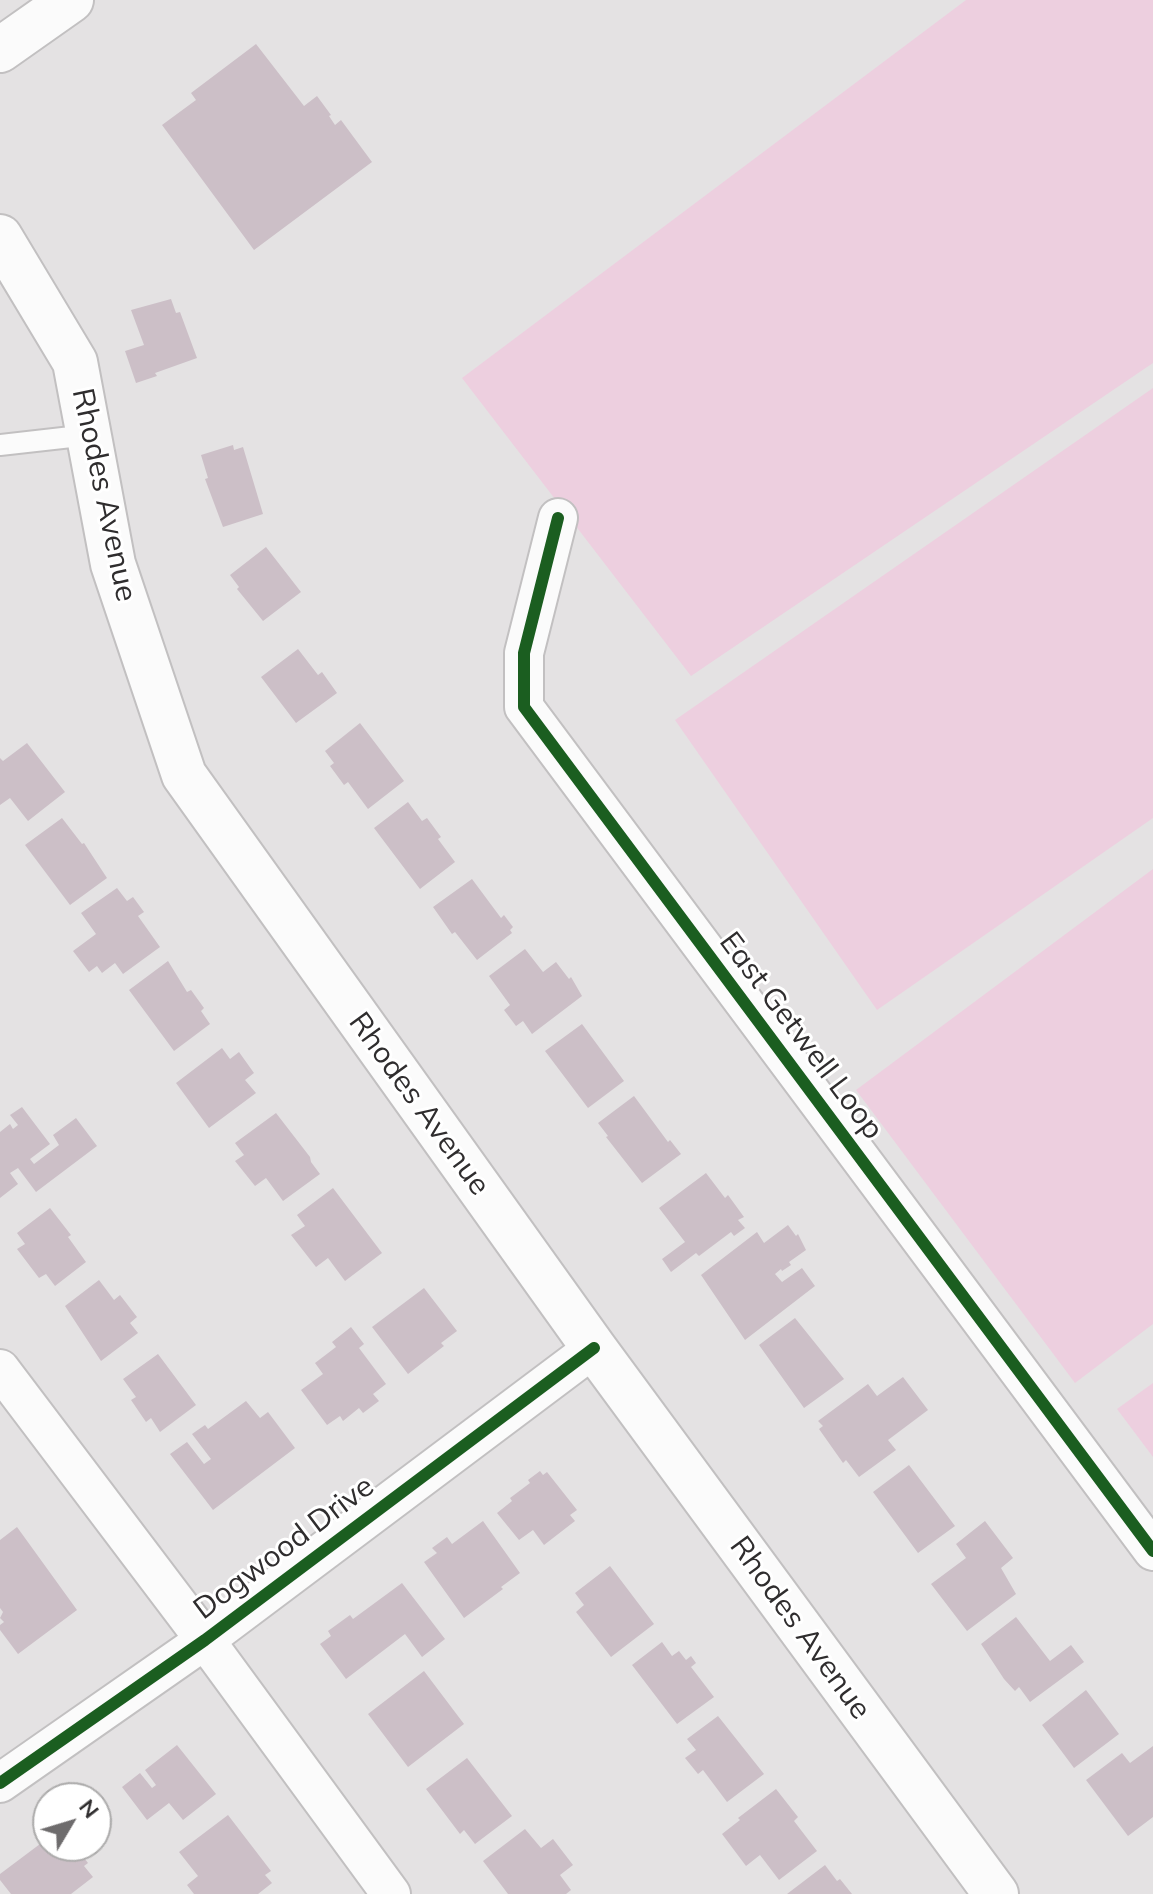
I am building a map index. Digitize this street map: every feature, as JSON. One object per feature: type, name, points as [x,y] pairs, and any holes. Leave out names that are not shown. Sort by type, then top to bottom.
[{"type":"main road","points":[[0,50],[58,4]]},
{"type":"main road","name":"Rhodes Avenue","points":[[0,237],[75,362],[113,564],[184,775],[594,1348],[996,1894]]},
{"type":"street","name":"East Getwell Loop","points":[[558,518],[524,653],[524,707],[1153,1551]]},
{"type":"street","name":"Dogwood Drive","points":[[0,1783],[205,1640],[594,1348]]},
{"type":"street","points":[[0,1369],[205,1640],[391,1894]]},
{"type":"lane","points":[[0,445],[89,435]]},
{"type":"shaded area","points":[[966,0],[1153,0],[1153,363],[691,676],[462,378]]},
{"type":"shaded area","points":[[1153,388],[1153,818],[877,1010],[675,720]]},
{"type":"shaded area","points":[[1153,869],[1153,1324],[1075,1383],[856,1090]]},
{"type":"shaded area","points":[[1153,1383],[1153,1457],[1117,1409]]},
{"type":"building","points":[[256,44],[304,106],[317,96],[335,125],[341,120],[372,162],[254,250],[162,125],[196,100],[191,93]]},
{"type":"building","points":[[171,299],[176,313],[180,312],[197,358],[136,383],[125,351],[144,345],[131,310]]},
{"type":"building","points":[[233,445],[234,450],[243,447],[263,514],[223,527],[205,479],[208,478],[201,455]]},
{"type":"building","points":[[266,547],[301,592],[263,621],[237,589],[239,587],[230,575]]},
{"type":"building","points":[[298,649],[318,675],[322,672],[337,693],[296,723],[261,677]]},
{"type":"building","points":[[360,723],[404,781],[368,809],[348,782],[344,785],[330,766],[334,763],[325,751]]},
{"type":"building","points":[[27,743],[65,792],[28,821],[10,798],[0,805],[0,758],[3,761]]},
{"type":"building","points":[[408,802],[422,821],[427,818],[455,862],[420,889],[374,828]]},
{"type":"building","points":[[62,818],[84,843],[107,878],[70,905],[25,845]]},
{"type":"building","points":[[472,879],[501,918],[504,915],[513,927],[510,930],[512,933],[477,960],[455,932],[452,934],[433,907]]},
{"type":"building","points":[[117,888],[127,901],[133,897],[144,912],[138,916],[160,947],[123,974],[115,963],[102,973],[97,966],[89,972],[73,951],[96,934],[81,913]]},
{"type":"building","points":[[525,949],[543,972],[556,962],[569,979],[571,977],[582,996],[532,1034],[523,1021],[516,1026],[504,1010],[510,1005],[489,976]]},
{"type":"building","points":[[168,961],[187,992],[191,990],[204,1008],[201,1011],[210,1024],[174,1051],[129,990]]},
{"type":"building","points":[[582,1024],[624,1081],[588,1108],[545,1051]]},
{"type":"building","points":[[222,1048],[230,1059],[239,1052],[254,1073],[245,1080],[256,1093],[209,1128],[176,1083]]},
{"type":"building","points":[[634,1096],[668,1142],[670,1140],[681,1154],[642,1183],[598,1123]]},
{"type":"building","points":[[22,1107],[50,1144],[30,1159],[34,1164],[59,1145],[53,1135],[76,1118],[97,1146],[36,1192],[18,1168],[10,1173],[18,1184],[0,1198],[0,1132],[10,1124],[13,1129],[18,1125],[10,1115]]},
{"type":"building","points":[[276,1113],[320,1174],[283,1201],[266,1178],[255,1186],[235,1161],[244,1155],[235,1143]]},
{"type":"building","points":[[706,1173],[744,1217],[738,1220],[745,1228],[734,1236],[731,1232],[671,1272],[662,1259],[685,1242],[659,1208]]},
{"type":"building","points":[[333,1188],[382,1253],[345,1281],[328,1258],[316,1267],[291,1235],[305,1226],[297,1215]]},
{"type":"building","points":[[50,1208],[71,1235],[68,1237],[86,1262],[55,1286],[46,1274],[39,1278],[17,1249],[25,1244],[17,1233]]},
{"type":"building","points":[[788,1225],[796,1236],[798,1234],[806,1250],[789,1262],[791,1265],[775,1274],[782,1282],[802,1268],[815,1286],[745,1340],[701,1275],[757,1232],[764,1243]]},
{"type":"building","points":[[99,1280],[114,1300],[120,1295],[137,1317],[130,1323],[138,1333],[101,1361],[65,1306]]},
{"type":"building","points":[[424,1288],[457,1331],[441,1343],[444,1346],[408,1374],[372,1327]]},
{"type":"building","points":[[795,1318],[844,1379],[804,1408],[759,1345]]},
{"type":"building","points":[[351,1327],[364,1344],[359,1348],[386,1384],[373,1394],[379,1401],[363,1413],[359,1408],[343,1421],[340,1416],[327,1425],[301,1390],[323,1374],[315,1363],[336,1347],[332,1342]]},
{"type":"building","points":[[158,1354],[196,1405],[160,1432],[151,1418],[146,1422],[131,1400],[136,1397],[123,1379]]},
{"type":"building","points":[[903,1377],[928,1410],[888,1440],[896,1450],[859,1477],[846,1460],[843,1463],[819,1429],[823,1426],[818,1421],[868,1384],[877,1396]]},
{"type":"building","points":[[246,1401],[260,1418],[268,1412],[295,1448],[213,1510],[170,1454],[187,1442],[204,1464],[211,1459],[192,1434],[205,1425],[208,1429]]},
{"type":"building","points":[[909,1465],[955,1526],[918,1553],[873,1492]]},
{"type":"building","points":[[540,1471],[543,1475],[547,1472],[577,1510],[570,1515],[575,1521],[544,1545],[533,1530],[519,1540],[497,1513]]},
{"type":"building","points":[[483,1521],[520,1573],[464,1618],[424,1562],[437,1553],[432,1548],[447,1537],[452,1544]]},
{"type":"building","points":[[985,1521],[1013,1558],[1001,1568],[1016,1594],[967,1631],[931,1584],[966,1558],[956,1544]]},
{"type":"building","points":[[17,1527],[77,1610],[18,1654],[0,1630],[4,1622],[0,1618],[3,1612],[0,1608],[0,1540]]},
{"type":"building","points":[[610,1566],[654,1624],[611,1657],[576,1612],[584,1605],[575,1593]]},
{"type":"building","points":[[402,1583],[445,1639],[422,1657],[405,1634],[346,1679],[320,1644],[331,1636],[328,1631],[350,1615],[353,1619]]},
{"type":"building","points":[[1016,1617],[1050,1661],[1071,1645],[1084,1662],[1030,1702],[1019,1687],[1015,1691],[1004,1679],[981,1644]]},
{"type":"building","points":[[662,1642],[672,1656],[679,1651],[686,1660],[691,1656],[696,1663],[691,1667],[714,1697],[677,1724],[632,1665]]},
{"type":"building","points":[[424,1671],[464,1724],[408,1767],[368,1714]]},
{"type":"building","points":[[1086,1690],[1119,1734],[1074,1768],[1042,1725]]},
{"type":"building","points":[[718,1716],[764,1774],[727,1802],[703,1770],[698,1774],[685,1758],[696,1750],[687,1739]]},
{"type":"building","points":[[177,1745],[216,1794],[183,1820],[169,1803],[147,1820],[122,1787],[140,1773],[152,1788],[156,1785],[145,1770]]},
{"type":"building","points":[[1153,1746],[1153,1817],[1128,1836],[1086,1780],[1122,1753],[1130,1763]]},
{"type":"building","points":[[467,1758],[512,1816],[475,1844],[464,1830],[460,1834],[426,1789]]},
{"type":"building","points":[[776,1789],[798,1817],[794,1821],[817,1851],[779,1880],[760,1855],[746,1866],[722,1834]]},
{"type":"building","points":[[228,1815],[271,1871],[265,1875],[272,1883],[258,1894],[194,1894],[187,1885],[198,1876],[179,1852]]},
{"type":"building","points":[[525,1829],[541,1848],[553,1839],[573,1865],[560,1875],[571,1890],[566,1894],[508,1894],[483,1861]]},
{"type":"building","points":[[32,1850],[32,1862],[87,1862],[84,1866],[93,1877],[71,1894],[11,1894],[0,1880],[0,1874]]},
{"type":"building","points":[[825,1865],[852,1894],[787,1894]]},
{"type":"cycle path","points":[[558,518],[524,653],[524,707],[1153,1551]]},
{"type":"cycle path","points":[[0,1783],[205,1640],[594,1348]]}]
